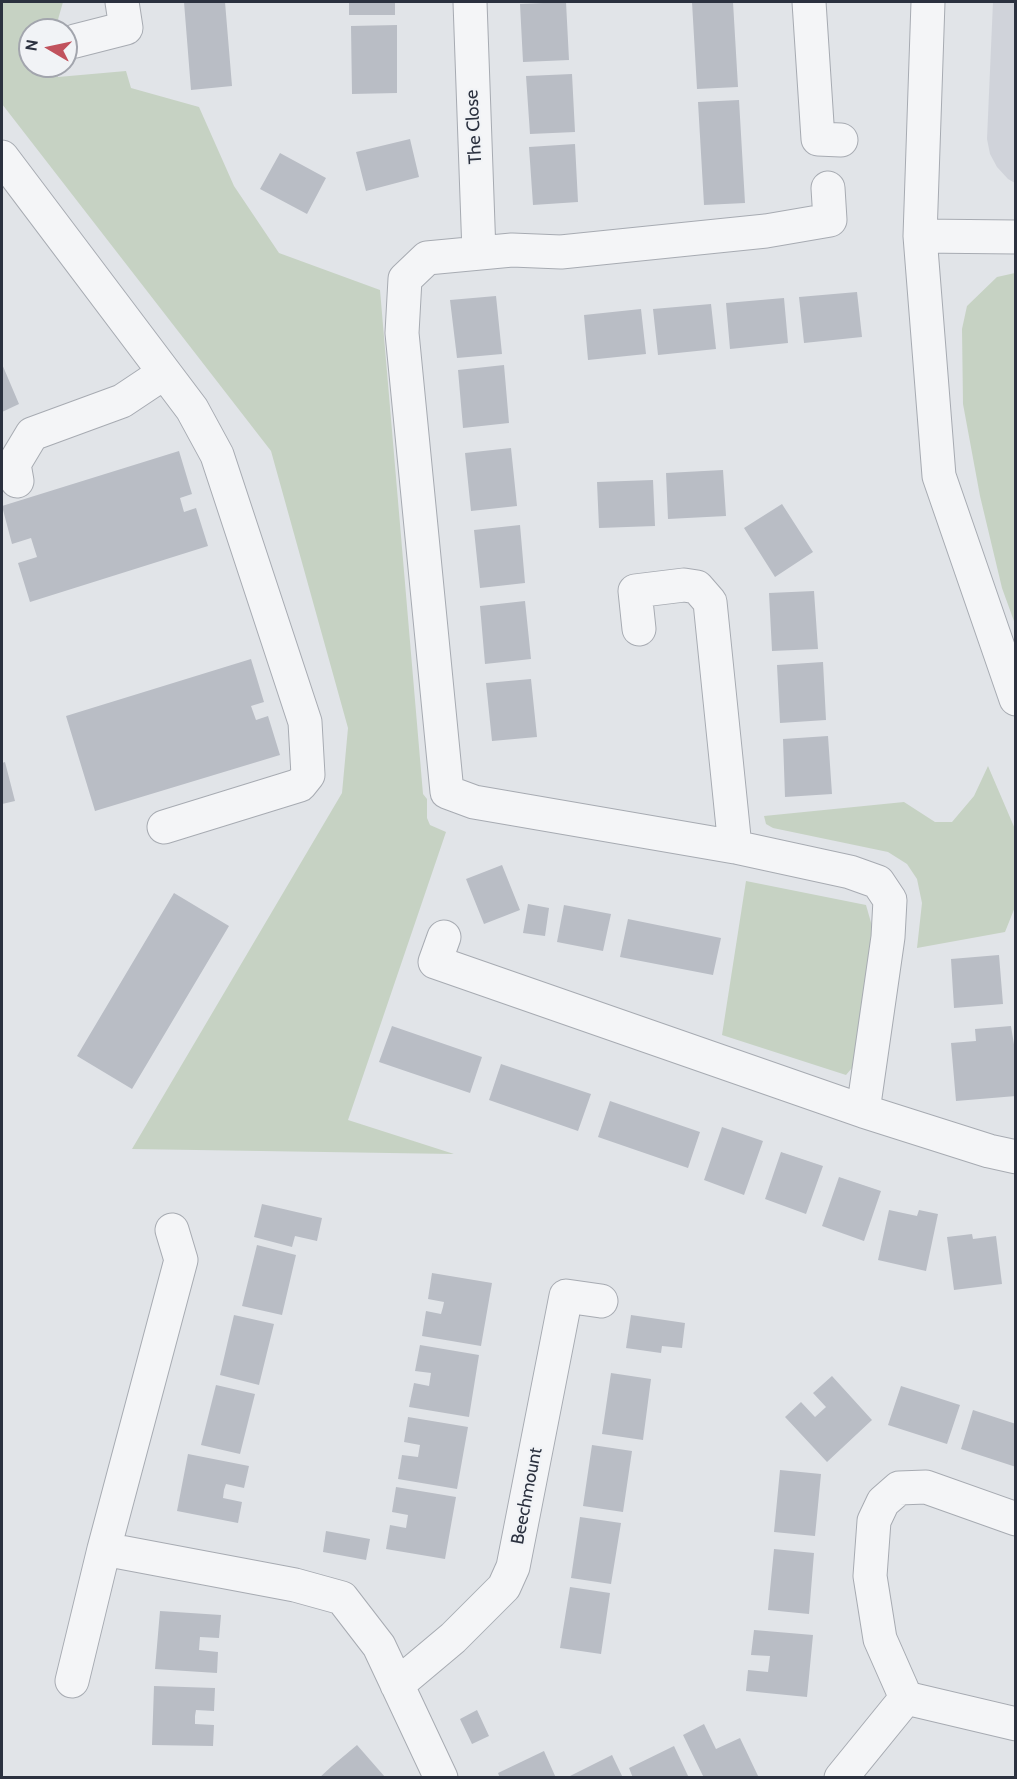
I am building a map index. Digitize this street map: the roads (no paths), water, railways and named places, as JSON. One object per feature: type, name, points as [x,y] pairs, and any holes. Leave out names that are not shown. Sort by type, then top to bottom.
[{"type":"street","points":[[78,40],[126,28],[122,2]]},
{"type":"street","name":"The Close","points":[[470,2],[479,252]]},
{"type":"street","points":[[809,2],[818,139],[841,140]]},
{"type":"street","points":[[927,2],[920,236],[939,476],[1016,699]]},
{"type":"street","points":[[2,157],[192,409],[217,455],[305,723],[309,763],[308,775],[300,785],[164,827]]},
{"type":"street","points":[[828,188],[830,220],[766,231],[561,252],[479,252],[427,258],[405,279],[402,333],[447,792],[474,802],[735,847],[850,873],[878,882],[890,900],[888,937],[863,1111]]},
{"type":"street","points":[[920,236],[1016,237]]},
{"type":"street","points":[[17,481],[14,464],[32,434],[122,401],[164,374]]},
{"type":"street","points":[[639,629],[635,591],[684,585],[698,587],[710,603],[735,847]]},
{"type":"street","points":[[444,937],[435,962],[863,1111],[989,1151],[1016,1157]]},
{"type":"street","points":[[72,1681],[104,1549],[181,1260],[172,1230]]},
{"type":"street","name":"Beechmount","points":[[397,1685],[453,1638],[504,1587],[513,1567],[566,1296],[601,1300]]},
{"type":"street","points":[[906,1698],[880,1639],[870,1576],[873,1521],[883,1502],[900,1488],[926,1487],[1016,1520]]},
{"type":"street","points":[[104,1549],[295,1585],[342,1598],[379,1646],[441,1778]]},
{"type":"street","points":[[906,1698],[1016,1724]]},
{"type":"street","points":[[841,1778],[906,1698]]}]
